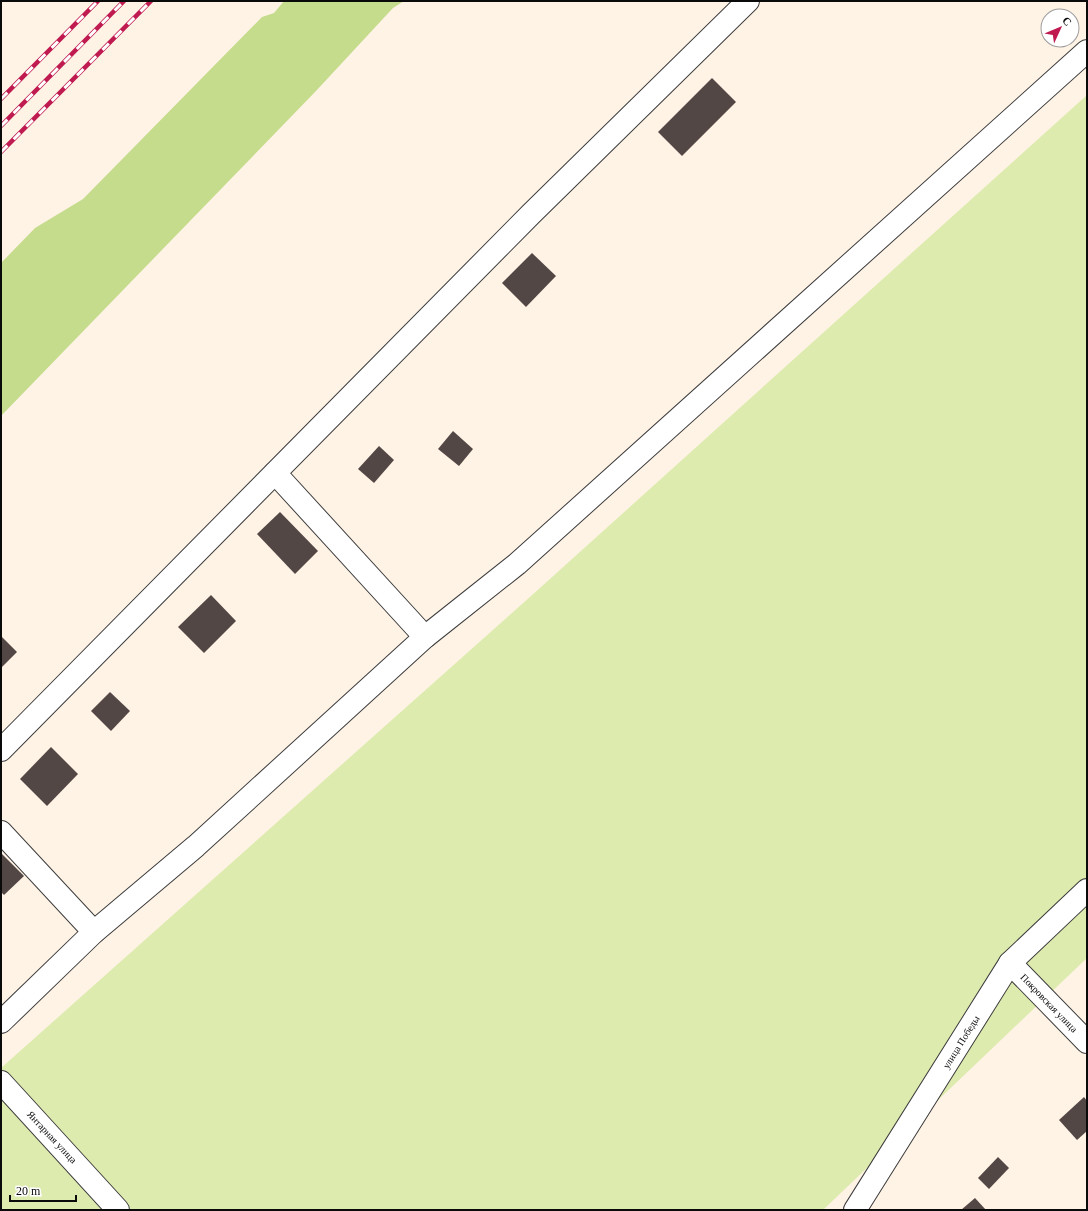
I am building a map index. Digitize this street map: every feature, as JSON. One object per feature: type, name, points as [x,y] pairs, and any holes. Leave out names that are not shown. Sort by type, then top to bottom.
[{"type":"street","points":[[1,750],[537,209],[748,1]]},
{"type":"street","points":[[1,1022],[94,932],[196,846],[425,638],[517,564],[1087,51]]},
{"type":"street","points":[[275,473],[425,638]]},
{"type":"street","points":[[1,832],[94,932]]},
{"type":"street","name":"улица Победы","points":[[862,1207],[1010,963],[1087,890]]},
{"type":"street","name":"Покровская улица","points":[[1010,963],[1087,1042]]},
{"type":"street","name":"Янтарная улица","points":[[1,1082],[118,1210]]},
{"type":"green space","points":[[284,1],[404,1],[393,8],[316,91],[1,416],[1,263],[35,228],[83,199],[262,17],[274,13]]},
{"type":"green space","points":[[1087,95],[1087,958],[823,1210],[1,1210],[1,1068],[531,596]]},
{"type":"building","points":[[712,78],[736,102],[682,156],[658,132]]},
{"type":"building","points":[[532,253],[556,276],[526,307],[502,283]]},
{"type":"building","points":[[453,431],[473,449],[459,466],[438,449]]},
{"type":"building","points":[[379,446],[394,460],[374,483],[358,469]]},
{"type":"building","points":[[280,512],[318,551],[295,574],[257,534]]},
{"type":"building","points":[[211,595],[236,621],[204,653],[178,627]]},
{"type":"building","points":[[1,636],[17,652],[1,668]]},
{"type":"building","points":[[110,692],[130,711],[111,731],[91,711]]},
{"type":"building","points":[[51,747],[78,774],[47,806],[20,779]]},
{"type":"building","points":[[1,853],[24,876],[4,895],[1,892]]},
{"type":"building","points":[[1084,1097],[1087,1101],[1087,1131],[1077,1140],[1059,1120]]},
{"type":"building","points":[[998,1157],[1009,1168],[989,1189],[978,1178]]},
{"type":"building","points":[[975,1198],[986,1210],[961,1210]]},
{"type":"railway","points":[[1,99],[98,1]]},
{"type":"railway","points":[[1,126],[124,1]]},
{"type":"railway","points":[[1,152],[151,1]]}]
